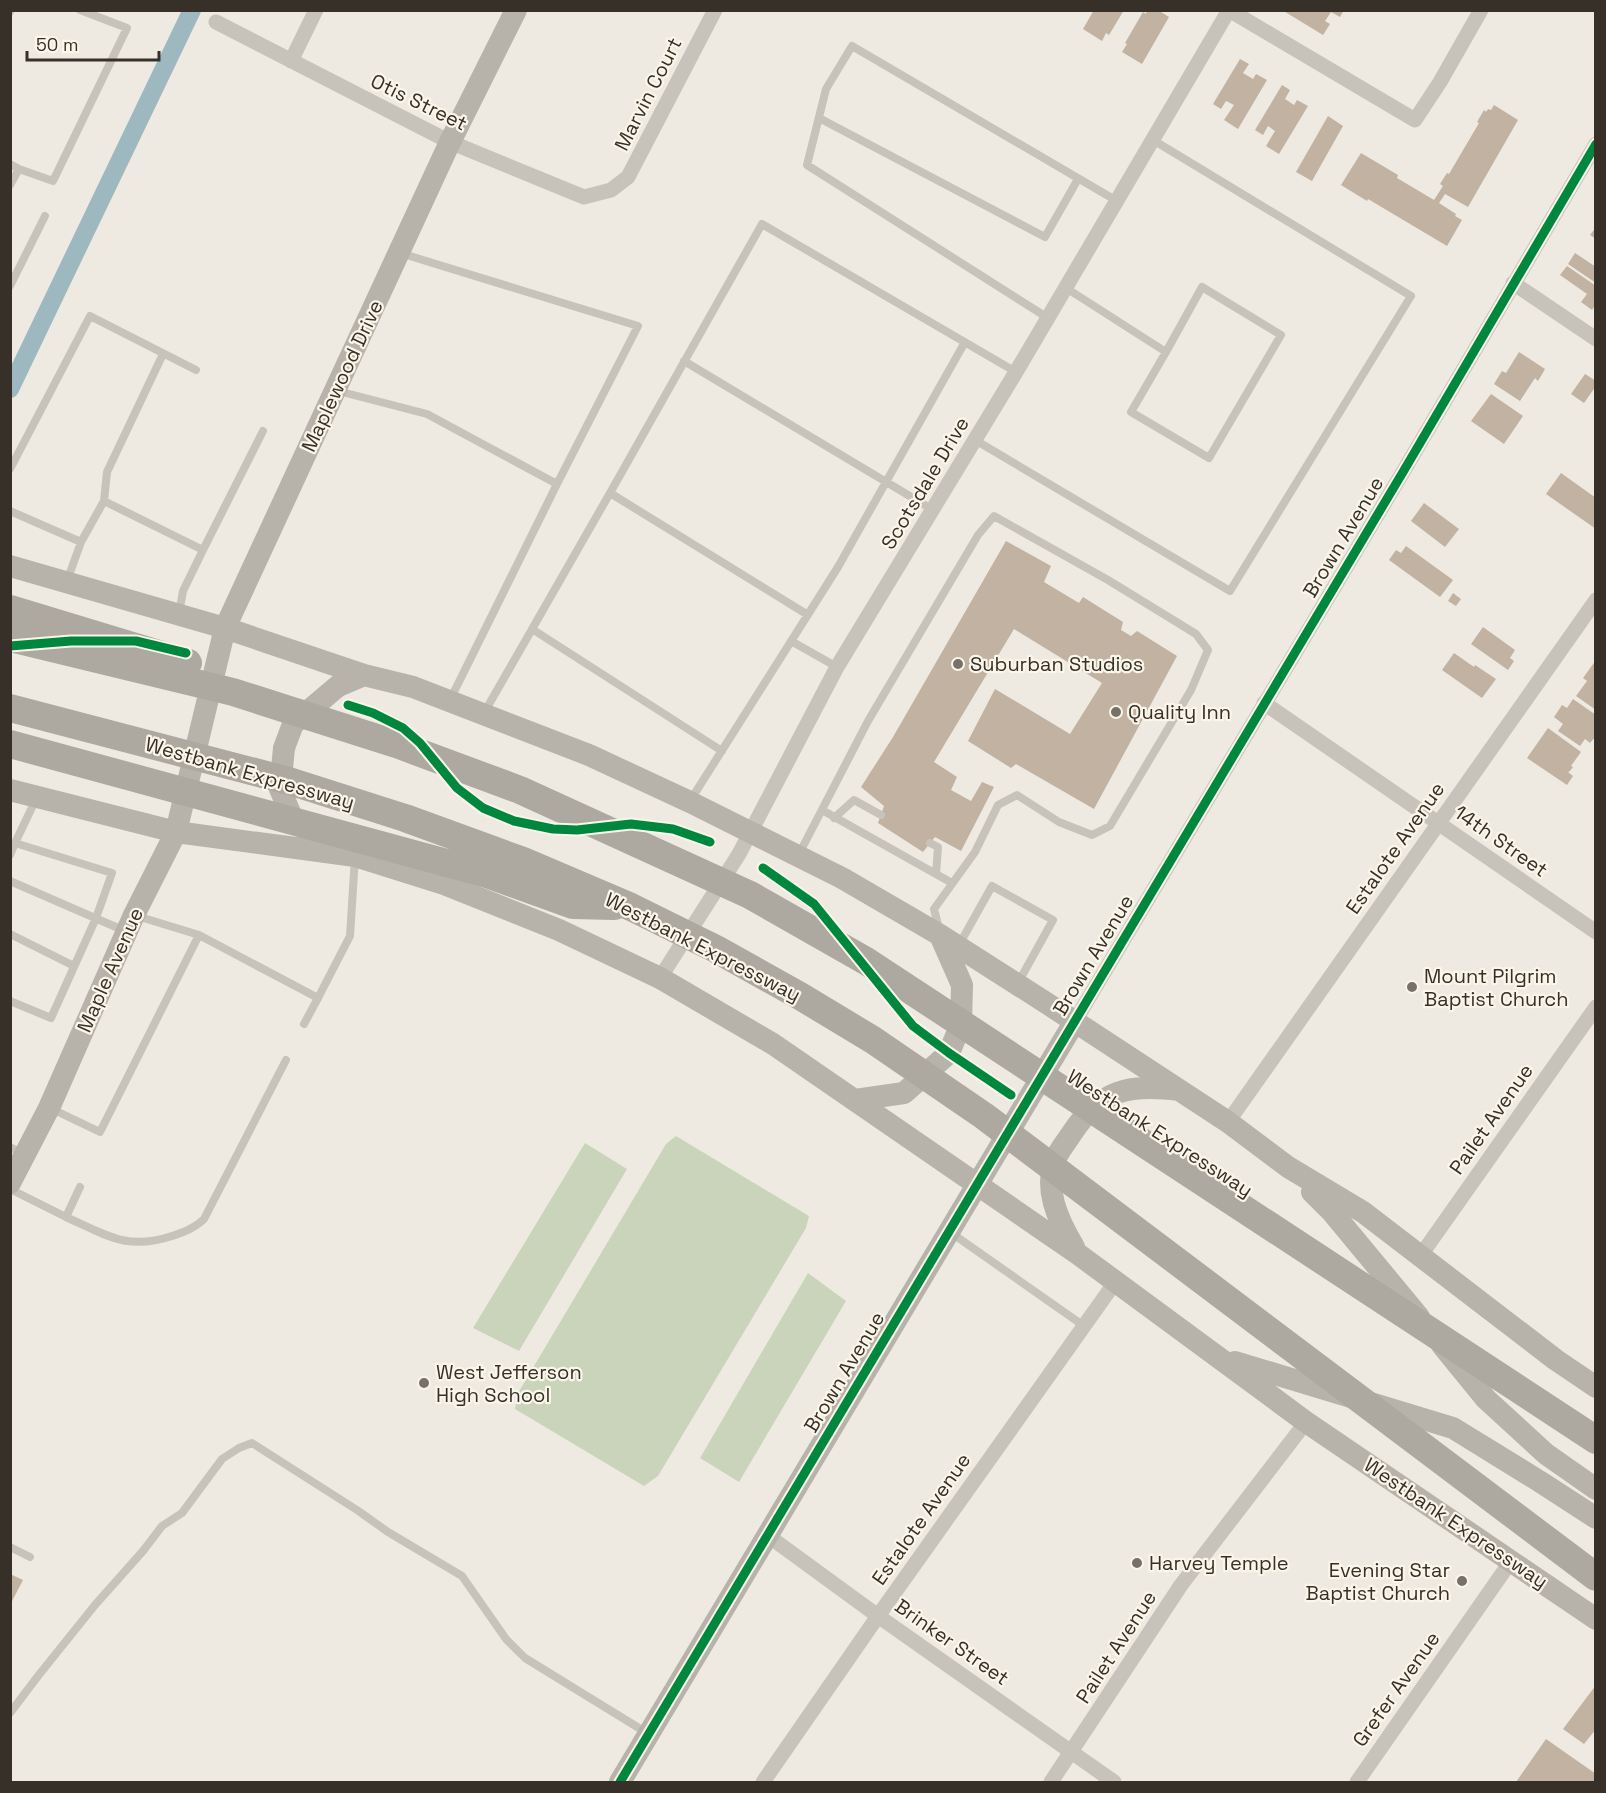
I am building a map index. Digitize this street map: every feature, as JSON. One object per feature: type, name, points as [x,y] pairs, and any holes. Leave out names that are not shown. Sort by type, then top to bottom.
[{"type":"highway","points":[[10,609],[306,700],[399,745]]},
{"type":"highway","name":"Westbank Expressway","points":[[10,638],[233,693],[399,745],[520,789],[750,895],[866,961],[1596,1440]]},
{"type":"highway","name":"Westbank Expressway","points":[[10,708],[290,781],[384,811],[523,861],[631,907],[716,949],[873,1040],[984,1116],[1596,1577]]},
{"type":"highway","points":[[10,744],[487,874],[573,905],[631,907]]},
{"type":"main road","name":"Maplewood Drive","points":[[195,752],[225,628],[450,142],[516,10]]},
{"type":"main road","points":[[10,566],[225,628],[364,675],[413,687],[589,756],[690,802],[843,878],[949,941],[1075,1021],[1228,1122],[1288,1167],[1363,1212],[1556,1360],[1596,1387]]},
{"type":"main road","points":[[327,852],[291,815],[280,789],[284,748],[293,724],[338,687],[364,675]]},
{"type":"main road","name":"Maple Avenue","points":[[10,1183],[18,1151],[49,1108],[130,924],[176,832],[195,752]]},
{"type":"main road","name":"Westbank Expressway","points":[[10,790],[176,832],[355,856],[444,884],[559,930],[660,978],[773,1044],[855,1100],[1116,1281],[1306,1422],[1596,1619]]},
{"type":"main road","points":[[855,1100],[904,1093],[949,1053],[961,1024],[962,985],[949,941]]},
{"type":"main road","name":"Brown Avenue","points":[[620,1782],[1075,1021]]},
{"type":"main road","points":[[1078,1254],[1055,1210],[1051,1179],[1058,1156],[1092,1107],[1116,1092],[1161,1088],[1181,1090]]},
{"type":"main road","points":[[1288,1167],[1332,1212],[1486,1399],[1546,1454],[1596,1489]]},
{"type":"main road","points":[[1219,1357],[1453,1428],[1596,1518]]},
{"type":"street","points":[[291,61],[316,10]]},
{"type":"street","name":"Marvin Court","points":[[611,190],[628,177],[714,10]]},
{"type":"street","points":[[1229,10],[1414,120],[1440,82],[1481,10]]},
{"type":"street","name":"Scotsdale Drive","points":[[660,978],[739,854],[837,667],[1016,372],[1229,10]]},
{"type":"street","name":"Otis Street","points":[[216,22],[450,142],[584,197],[611,190]]},
{"type":"street","name":"Brown Avenue","points":[[1075,1021],[1596,144]]},
{"type":"street","points":[[1513,283],[1596,339]]},
{"type":"street","name":"Estalote Avenue","points":[[1228,1122],[1596,600]]},
{"type":"street","name":"14th Street","points":[[1264,703],[1596,932]]},
{"type":"street","name":"Pailet Avenue","points":[[1420,1255],[1596,1007]]},
{"type":"street","name":"Estalote Avenue","points":[[763,1782],[1116,1281]]},
{"type":"street","name":"Pailet Avenue","points":[[1051,1782],[1181,1585],[1306,1422]]},
{"type":"street","name":"Brinker Street","points":[[767,1535],[1114,1782]]},
{"type":"street","name":"Grefer Avenue","points":[[1357,1782],[1511,1561]]},
{"type":"lane","points":[[10,164],[53,182],[127,28],[80,10]]},
{"type":"lane","points":[[1048,318],[807,165],[826,89],[852,46],[1116,201]]},
{"type":"lane","points":[[819,118],[1045,237],[1078,178]]},
{"type":"lane","points":[[975,440],[1230,591],[1411,296],[1153,140]]},
{"type":"lane","points":[[10,185],[19,169]]},
{"type":"lane","points":[[10,286],[45,216]]},
{"type":"lane","points":[[483,714],[762,224],[1016,372]]},
{"type":"lane","points":[[399,253],[638,326],[449,701]]},
{"type":"lane","points":[[1202,287],[1281,335],[1209,458],[1131,412],[1166,352],[1202,287]]},
{"type":"lane","points":[[1066,288],[1166,352]]},
{"type":"lane","points":[[10,469],[90,316],[196,370]]},
{"type":"lane","points":[[690,802],[838,567],[965,342]]},
{"type":"lane","points":[[67,583],[81,542],[104,501],[107,472],[164,354]]},
{"type":"lane","points":[[684,361],[933,510]]},
{"type":"lane","points":[[336,390],[427,414],[557,484]]},
{"type":"lane","points":[[179,615],[183,591],[263,431]]},
{"type":"lane","points":[[610,493],[808,615]]},
{"type":"lane","points":[[104,501],[203,550]]},
{"type":"lane","points":[[10,511],[81,542]]},
{"type":"lane","points":[[798,855],[874,711],[978,534],[994,516],[1108,580],[1196,634],[1208,650],[1191,690],[1110,826],[1092,835],[1059,822],[1017,795],[998,805],[975,852],[934,909],[949,941],[992,886],[1053,920],[1017,984]]},
{"type":"lane","points":[[532,629],[722,751]]},
{"type":"lane","points":[[791,640],[837,667]]},
{"type":"lane","points":[[10,855],[38,796]]},
{"type":"lane","points":[[834,818],[854,800],[881,815]]},
{"type":"lane","points":[[822,810],[952,884]]},
{"type":"lane","points":[[10,1001],[51,1018],[96,918],[112,873],[15,843]]},
{"type":"lane","points":[[930,843],[938,848],[936,874]]},
{"type":"lane","points":[[304,1024],[351,936],[355,856]]},
{"type":"lane","points":[[10,881],[96,918],[199,935],[318,998]]},
{"type":"lane","points":[[10,934],[74,966]]},
{"type":"lane","points":[[49,1108],[100,1132],[199,935]]},
{"type":"lane","points":[[10,1189],[112,1239],[132,1243],[156,1241],[197,1226],[204,1219],[286,1060]]},
{"type":"lane","points":[[66,1217],[80,1187]]},
{"type":"lane","points":[[949,1231],[1084,1326]]},
{"type":"lane","points":[[10,1713],[95,1605],[162,1526],[183,1513],[222,1459],[252,1443],[388,1532],[462,1576],[507,1639],[525,1658],[648,1734]]},
{"type":"lane","points":[[10,1547],[30,1557]]},
{"type":"green space","points":[[676,1136],[809,1216],[806,1228],[658,1476],[644,1486],[515,1409],[518,1393],[666,1144]]},
{"type":"green space","points":[[585,1143],[627,1169],[519,1351],[473,1328]]},
{"type":"green space","points":[[808,1273],[846,1301],[739,1482],[700,1458]]},
{"type":"building","points":[[1094,10],[1124,10],[1109,35],[1106,33],[1102,41],[1083,29]]},
{"type":"building","points":[[1147,10],[1158,10],[1169,17],[1142,64],[1122,52],[1143,12],[1146,14]]},
{"type":"building","points":[[1282,10],[1344,10],[1340,17],[1331,12],[1325,21],[1330,24],[1323,35]]},
{"type":"building","points":[[1240,59],[1249,64],[1243,73],[1253,79],[1256,74],[1267,80],[1238,129],[1224,120],[1234,105],[1226,101],[1221,109],[1213,104]]},
{"type":"building","points":[[1282,85],[1290,90],[1285,99],[1294,105],[1297,100],[1308,106],[1279,154],[1266,146],[1275,131],[1268,126],[1263,135],[1255,130]]},
{"type":"building","points":[[1494,105],[1518,120],[1468,207],[1445,194],[1439,203],[1462,220],[1447,246],[1341,185],[1361,153],[1434,200],[1443,186],[1440,184],[1447,173],[1449,174],[1479,123],[1477,122],[1484,110],[1486,112],[1488,109],[1491,110]]},
{"type":"building","points":[[1328,116],[1343,126],[1312,181],[1296,172]]},
{"type":"building","points":[[1596,227],[1596,239],[1590,235]]},
{"type":"building","points":[[1575,253],[1596,267],[1596,283],[1568,264]]},
{"type":"building","points":[[1567,266],[1596,286],[1596,304],[1592,310],[1581,302],[1587,294],[1560,275]]},
{"type":"building","points":[[1519,352],[1545,369],[1538,381],[1535,378],[1520,401],[1494,384],[1502,371],[1506,373]]},
{"type":"building","points":[[1585,374],[1596,381],[1596,386],[1584,403],[1571,394]]},
{"type":"building","points":[[1491,394],[1523,416],[1504,444],[1471,421]]},
{"type":"building","points":[[1561,473],[1596,498],[1596,529],[1546,494]]},
{"type":"building","points":[[1424,503],[1459,529],[1445,547],[1411,521]]},
{"type":"building","name":"Quality Inn","points":[[1006,541],[1051,566],[1044,582],[1079,603],[1083,597],[1123,622],[1121,630],[1131,636],[1137,631],[1177,656],[1094,809],[1016,764],[1011,768],[968,741],[995,689],[1070,734],[1102,683],[1014,629],[934,762],[957,777],[951,790],[971,801],[982,782],[994,787],[961,851],[935,837],[923,852],[878,823],[884,806],[861,787],[893,737]]},
{"type":"building","points":[[1406,546],[1453,580],[1440,597],[1389,560],[1396,550],[1401,553]]},
{"type":"building","points":[[1453,593],[1461,599],[1456,606],[1448,601]]},
{"type":"building","points":[[1483,627],[1515,650],[1510,658],[1514,661],[1508,670],[1471,644]]},
{"type":"building","points":[[1454,653],[1496,679],[1482,698],[1442,670]]},
{"type":"building","points":[[1596,660],[1596,710],[1576,696],[1587,681],[1583,678]]},
{"type":"building","points":[[1573,699],[1596,715],[1596,736],[1590,743],[1585,739],[1580,746],[1558,731],[1563,724],[1554,717],[1562,705],[1567,708]]},
{"type":"building","points":[[1548,728],[1581,752],[1568,772],[1573,776],[1567,785],[1527,758]]},
{"type":"building","points":[[10,1574],[23,1580],[10,1605]]},
{"type":"building","points":[[1596,1685],[1596,1729],[1584,1744],[1563,1729]]},
{"type":"building","points":[[1546,1739],[1596,1774],[1596,1782],[1516,1782]]},
{"type":"waterway","points":[[10,389],[192,10]]},
{"type":"cycle path","points":[[620,1782],[1403,472],[1596,144]]},
{"type":"cycle path","points":[[10,646],[71,641],[136,641],[186,653]]},
{"type":"cycle path","points":[[348,705],[373,713],[403,728],[420,743],[457,788],[483,808],[514,821],[553,829],[577,830],[631,824],[673,829],[710,842]]},
{"type":"cycle path","points":[[763,868],[814,904],[913,1026],[1011,1095]]},
{"type":"place","name":"Suburban Studios","points":[[958,664]]},
{"type":"place","name":"Quality Inn","points":[[1116,712]]},
{"type":"place","name":"Mount Pilgrim Baptist Church","points":[[1412,987]]},
{"type":"place","name":"West Jefferson High School","points":[[424,1383]]},
{"type":"place","name":"Harvey Temple","points":[[1137,1563]]},
{"type":"place","name":"Evening Star Baptist Church","points":[[1462,1581]]}]
